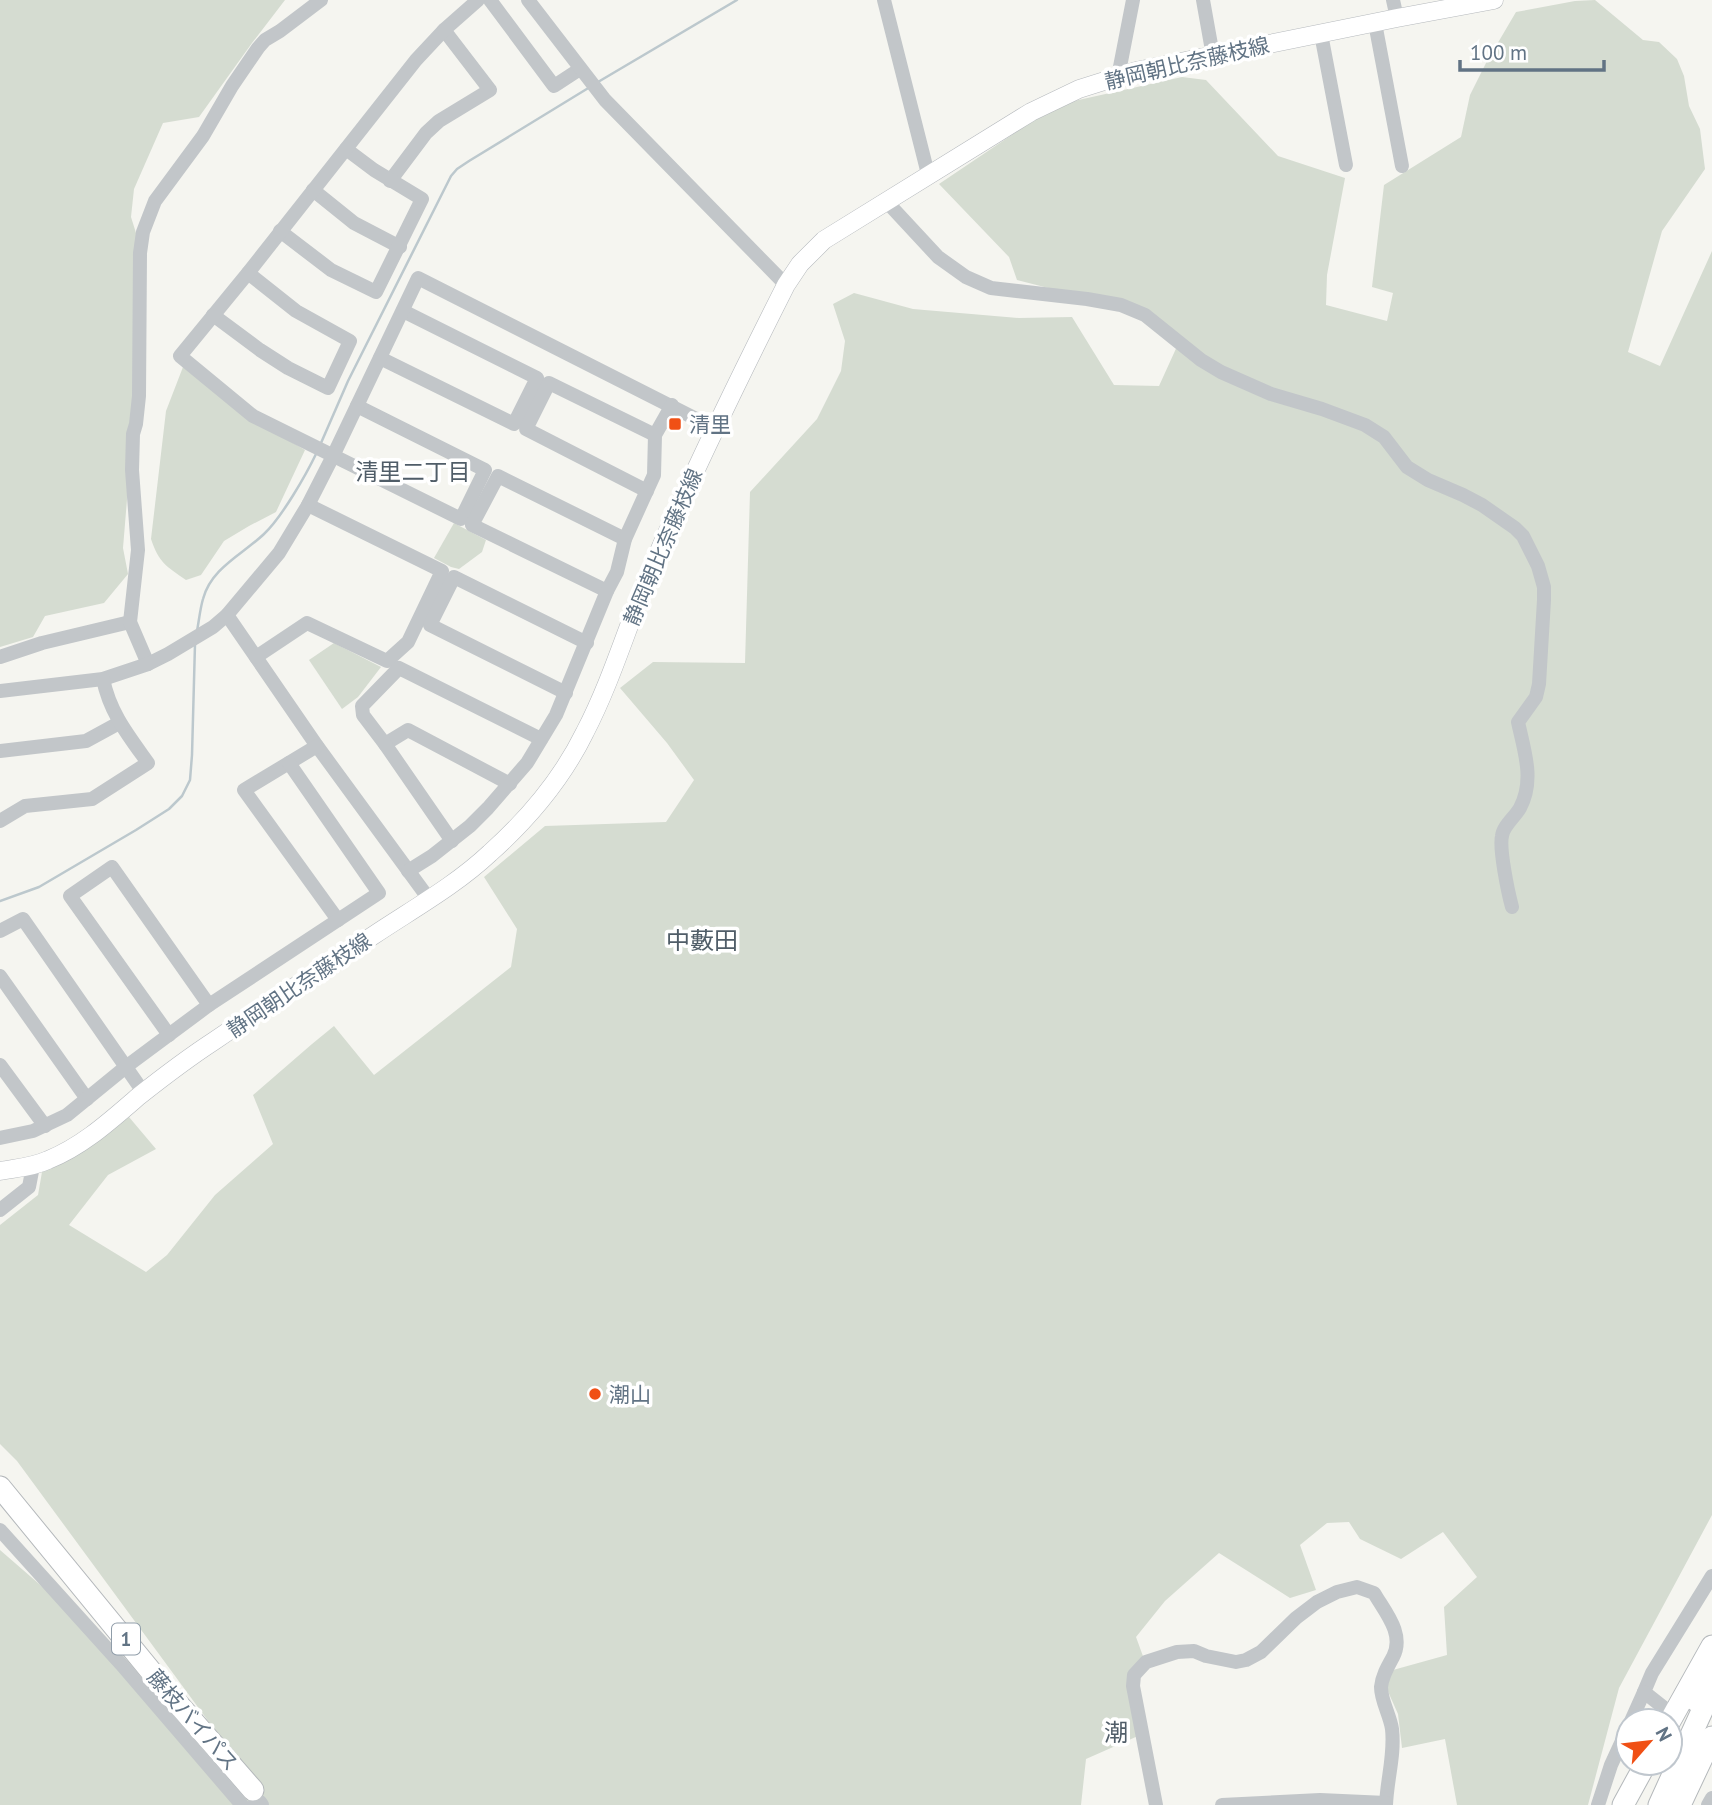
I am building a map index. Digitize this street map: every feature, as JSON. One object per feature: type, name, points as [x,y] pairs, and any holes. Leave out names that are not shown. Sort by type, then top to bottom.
[{"type":"highway","name":"1","points":[[0,1475],[52,1549]]},
{"type":"highway","name":"藤枝バイパス","points":[[0,1487],[172,1697],[253,1801]]},
{"type":"highway","points":[[1671,1707],[1712,1646]]},
{"type":"highway","points":[[1684,1727],[1712,1666]]},
{"type":"highway","points":[[1659,1805],[1712,1689]]},
{"type":"highway","points":[[1680,1805],[1712,1737]]},
{"type":"highway","points":[[1623,1805],[1638,1777]]},
{"type":"highway","points":[[1648,1805],[1661,1777]]},
{"type":"main road","name":"静岡朝比奈藤枝線","points":[[0,1171],[33,1166],[72,1149],[195,1054],[429,899],[491,853],[550,788],[572,756],[600,701],[652,568],[715,428],[786,285],[800,264],[824,240],[1031,112],[1079,89],[1136,71],[1375,23],[1395,9],[1494,0]]},
{"type":"street","points":[[148,664],[130,622],[138,550],[132,470],[133,434],[139,396],[140,253],[143,232],[155,201],[203,136],[258,48],[265,40],[321,0]]},
{"type":"street","points":[[357,406],[485,470],[461,519],[253,416],[180,356],[400,79],[444,30],[478,0]]},
{"type":"street","points":[[490,0],[554,86],[584,74]]},
{"type":"street","points":[[528,0],[598,91],[786,285]]},
{"type":"street","points":[[884,0],[928,174]]},
{"type":"street","points":[[1118,77],[1133,0]]},
{"type":"street","points":[[1203,0],[1213,56]]},
{"type":"street","points":[[1375,23],[1402,166]]},
{"type":"street","points":[[390,181],[426,133],[439,121],[490,90],[444,30]]},
{"type":"street","points":[[1321,34],[1346,165]]},
{"type":"street","points":[[280,231],[331,270],[376,292],[422,199],[390,181],[346,149]]},
{"type":"street","points":[[313,190],[354,223],[400,247]]},
{"type":"street","points":[[886,201],[937,257],[966,276],[992,288],[1087,299],[1121,305],[1145,315],[1220,372],[1271,394],[1365,425],[1384,437],[1407,467],[1428,480],[1482,505],[1523,536],[1538,566],[1544,587],[1544,600],[1539,684],[1536,697],[1518,722],[1528,771],[1526,794],[1502,834],[1503,859],[1512,907]]},
{"type":"street","points":[[213,315],[288,368],[328,388],[350,341],[296,311],[248,273]]},
{"type":"street","points":[[0,691],[103,678],[148,664],[214,627],[228,615],[279,553],[308,505],[418,278],[715,428]]},
{"type":"street","points":[[380,358],[514,424],[537,378],[403,311]]},
{"type":"street","points":[[647,491],[526,429],[549,383],[655,435]]},
{"type":"street","points":[[408,871],[452,841],[488,808],[527,763],[556,715],[617,572],[625,539],[654,475],[655,435],[672,405]]},
{"type":"street","points":[[607,591],[472,525],[498,476],[625,539]]},
{"type":"street","points":[[256,657],[307,623],[387,661],[408,642],[442,571],[308,505]]},
{"type":"street","points":[[566,693],[430,625],[454,577],[587,642]]},
{"type":"street","points":[[228,615],[317,746],[429,899]]},
{"type":"street","points":[[0,657],[42,643],[130,622]]},
{"type":"street","points":[[452,841],[363,715],[362,706],[399,668],[541,739]]},
{"type":"street","points":[[0,821],[26,806],[92,799],[148,763],[119,723],[107,698],[103,678]]},
{"type":"street","points":[[0,751],[86,741],[119,723]]},
{"type":"street","points":[[385,744],[408,730],[510,784]]},
{"type":"street","points":[[317,746],[244,790],[338,920]]},
{"type":"street","points":[[0,1138],[20,1135],[67,1115],[209,1005],[379,893],[289,763]]},
{"type":"street","points":[[169,1035],[70,896],[112,867],[209,1005]]},
{"type":"street","points":[[0,931],[23,919],[144,1093]]},
{"type":"street","points":[[0,976],[87,1099]]},
{"type":"street","points":[[0,1065],[45,1126]]},
{"type":"street","points":[[0,1210],[29,1187],[33,1166]]},
{"type":"street","points":[[0,1530],[121,1664],[253,1801]]},
{"type":"street","points":[[1637,1707],[1652,1674],[1712,1576]]},
{"type":"street","points":[[1156,1805],[1133,1686],[1134,1675],[1146,1662],[1177,1651],[1194,1651],[1236,1662],[1246,1660],[1261,1652],[1317,1602],[1336,1592],[1357,1587],[1374,1593],[1398,1639],[1381,1686],[1389,1714],[1393,1748],[1386,1804],[1320,1800],[1222,1805]]},
{"type":"street","points":[[1644,1692],[1659,1707]]},
{"type":"street","points":[[1598,1805],[1614,1758]]},
{"type":"street","points":[[1708,1805],[1712,1798]]},
{"type":"shaded area","points":[[0,0],[285,0],[199,117],[163,123],[134,189],[131,217],[136,233],[136,391],[123,548],[128,574],[104,603],[45,616],[33,637],[0,647]]},
{"type":"shaded area","points":[[1595,0],[1643,40],[1659,42],[1677,59],[1684,76],[1689,106],[1700,129],[1705,169],[1662,231],[1628,352],[1660,366],[1712,251],[1712,1515],[1619,1688],[1588,1805],[1457,1805],[1445,1739],[1402,1748],[1398,1714],[1386,1687],[1393,1670],[1447,1655],[1444,1607],[1477,1577],[1443,1532],[1401,1559],[1360,1539],[1349,1522],[1327,1523],[1300,1545],[1316,1590],[1290,1598],[1219,1553],[1165,1601],[1136,1637],[1144,1659],[1134,1675],[1138,1736],[1086,1759],[1081,1805],[0,1805],[0,1550],[228,1748],[17,1461],[0,1444],[0,1225],[38,1195],[42,1172],[111,1131],[129,1117],[156,1149],[108,1175],[69,1225],[146,1272],[167,1255],[215,1195],[273,1144],[253,1095],[312,1044],[334,1026],[374,1075],[511,967],[517,929],[484,877],[545,826],[666,822],[694,780],[667,743],[620,688],[653,662],[745,663],[750,492],[817,419],[841,371],[845,341],[833,304],[854,293],[913,309],[1019,318],[1072,317],[1114,385],[1159,386],[1179,342],[1148,317],[1017,280],[1009,257],[939,184],[1056,105],[1182,77],[1206,80],[1278,156],[1345,178],[1327,275],[1326,305],[1387,321],[1393,293],[1372,287],[1384,185],[1461,137],[1470,95],[1516,12]]},
{"type":"shaded area","points":[[183,367],[251,418],[305,450],[276,512],[224,541],[201,575],[186,580],[164,563],[151,539],[166,411]]},
{"type":"shaded area","points":[[454,523],[486,540],[482,552],[459,569],[434,558]]},
{"type":"shaded area","points":[[334,643],[381,667],[358,697],[342,709],[309,660]]},
{"type":"waterway","points":[[598,82],[737,0]]},
{"type":"waterway","points":[[321,443],[348,381],[451,176],[469,161],[590,87]]},
{"type":"waterway","points":[[197,631],[203,599],[213,579],[271,527],[317,452]]},
{"type":"waterway","points":[[0,901],[39,887],[136,830],[169,809],[182,796],[190,780],[195,644]]},
{"type":"place","name":"清里","points":[[675,424]]},
{"type":"place","name":"潮山","points":[[595,1394]]},
{"type":"district","name":"清里二丁目","points":[[413,471]]},
{"type":"district","name":"中藪田","points":[[702,940]]},
{"type":"district","name":"潮","points":[[1116,1732]]}]
